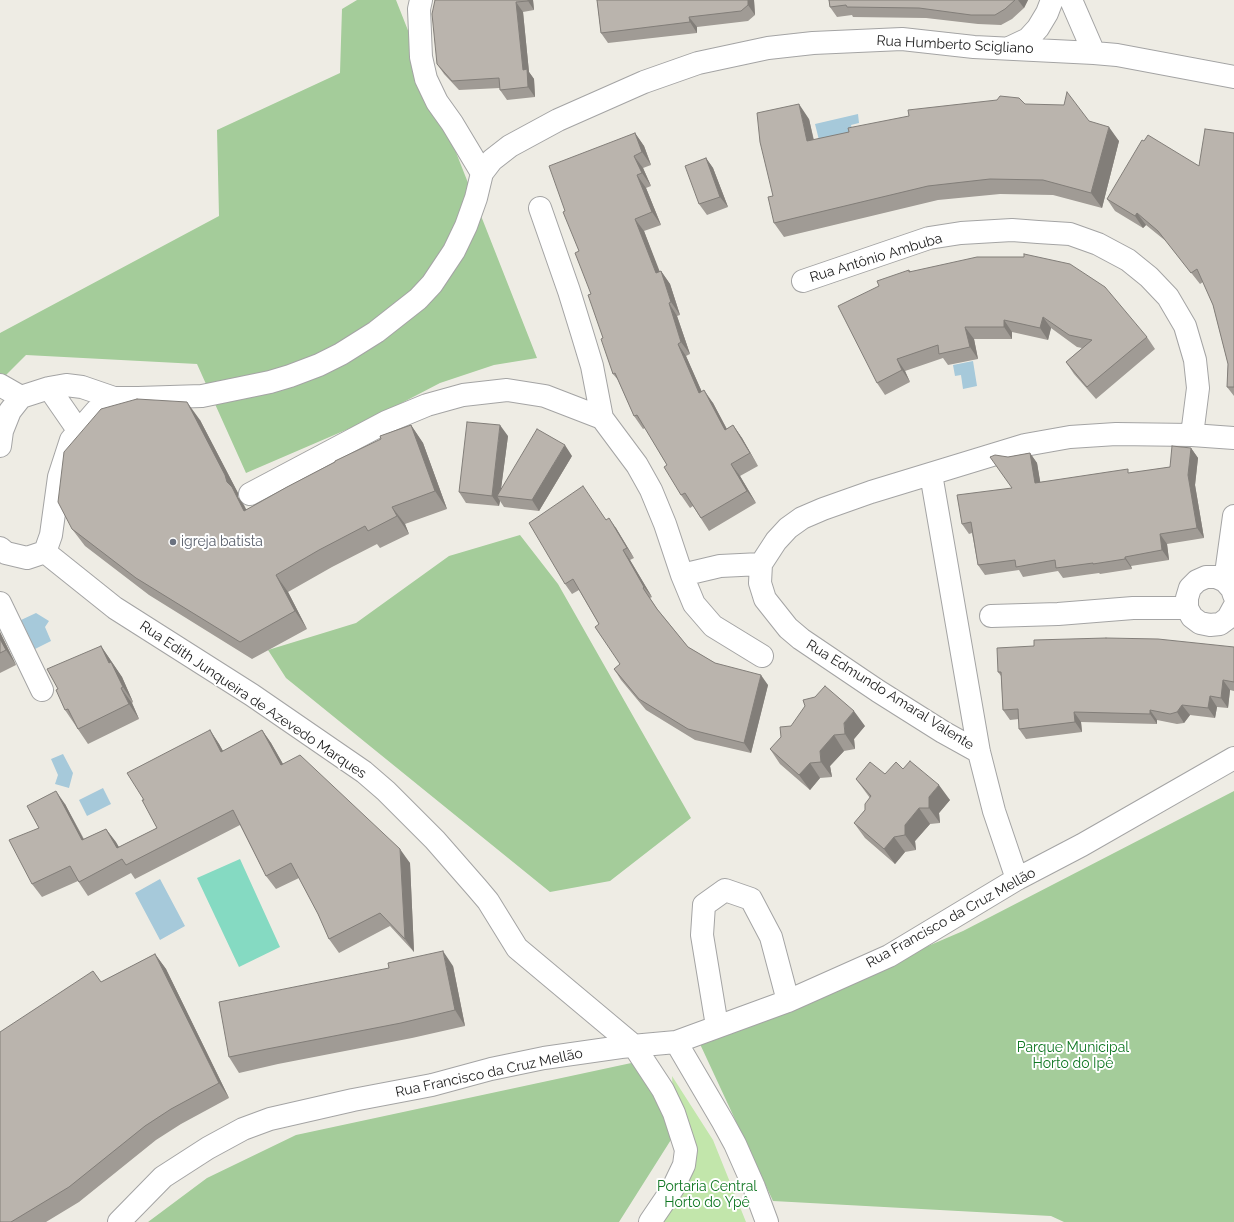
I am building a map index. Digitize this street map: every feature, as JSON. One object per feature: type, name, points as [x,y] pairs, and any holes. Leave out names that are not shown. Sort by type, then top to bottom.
[{"type":"street","points":[[421,0],[419,9],[421,57],[426,79],[437,102],[452,123],[482,173]]},
{"type":"street","points":[[1009,48],[1028,38],[1038,28],[1052,0]]},
{"type":"street","points":[[1071,0],[1094,52]]},
{"type":"street","name":"Rua Humberto Scigliano","points":[[21,396],[66,385],[82,387],[114,398],[202,396],[270,382],[319,365],[359,344],[396,318],[418,299],[432,284],[454,251],[466,226],[476,198],[482,173],[492,160],[510,146],[558,120],[644,82],[698,63],[768,48],[813,43],[902,39],[974,47],[1094,52],[1234,77]]},
{"type":"street","points":[[540,208],[569,291],[592,366],[602,418],[637,465],[651,490],[694,604],[713,626],[762,656]]},
{"type":"street","name":"Rua Antônio Ambuba","points":[[803,280],[929,238],[961,233],[1012,230],[1070,234],[1098,244],[1128,260],[1149,277],[1168,297],[1185,326],[1195,360],[1198,388],[1192,436]]},
{"type":"street","points":[[0,385],[21,396],[10,411],[2,431],[0,446]]},
{"type":"street","points":[[49,388],[78,430]]},
{"type":"street","points":[[250,494],[386,422],[427,405],[463,395],[507,390],[545,396],[602,418]]},
{"type":"street","points":[[0,548],[6,553],[28,558],[45,552],[51,535],[59,477],[71,440],[78,430],[96,411],[114,398]]},
{"type":"street","points":[[682,575],[720,566],[761,564],[776,541],[788,528],[802,518],[871,492],[1025,445],[1070,437],[1116,434],[1234,438]]},
{"type":"street","name":"Rua Edmundo Amaral Valente","points":[[931,474],[979,752],[994,811],[1017,879]]},
{"type":"street","points":[[1230,588],[1234,516]]},
{"type":"street","name":"Rua Edith Junqueira de Azevedo Marques","points":[[45,552],[115,608],[252,696],[364,772],[386,791],[435,840],[488,901],[518,948],[634,1046],[664,1090],[674,1113],[686,1150],[684,1165],[673,1188],[650,1222]]},
{"type":"street","name":"Rua Edmundo Amaral Valente","points":[[761,564],[760,584],[765,599],[788,628],[801,639],[878,691],[943,732],[979,752]]},
{"type":"street","points":[[1230,588],[1216,577],[1206,577],[1197,581],[1190,588],[1186,598],[1187,608],[1192,616],[1200,623],[1210,625],[1220,624],[1228,618],[1234,607]]},
{"type":"street","points":[[0,604],[42,690]]},
{"type":"street","points":[[991,616],[1058,614],[1133,608],[1187,608]]},
{"type":"street","name":"Rua Francisco da Cruz Mellão","points":[[119,1222],[163,1177],[208,1148],[243,1129],[270,1119],[353,1100],[432,1085],[492,1069],[537,1060],[634,1046],[676,1042],[788,1001],[889,956],[1017,879],[1089,841],[1234,758]]},
{"type":"street","points":[[717,1026],[702,935],[704,905],[725,890],[751,899],[771,937],[788,1001]]},
{"type":"street","points":[[676,1042],[724,1122],[754,1187],[767,1222]]},
{"type":"green space","points":[[357,0],[396,0],[537,358],[494,365],[440,383],[369,420],[246,473],[197,364],[26,355],[0,381],[0,333],[219,216],[217,130],[340,73],[342,9]]},
{"type":"green space","points":[[520,535],[558,584],[691,818],[610,881],[550,892],[286,678],[268,650],[356,623],[449,556]]},
{"type":"green space","name":"Parque Municipal Horto do Ipê","points":[[1234,791],[1234,1222],[1064,1222],[1051,1216],[773,1201],[700,1044],[963,931]]},
{"type":"green space","points":[[240,859],[280,947],[239,967],[197,878]]},
{"type":"green space","points":[[636,1062],[674,1135],[619,1222],[148,1222],[207,1178],[296,1135]]},
{"type":"green space","name":"Portaria Central Horto do Ypê","points":[[672,1076],[713,1140],[746,1222],[659,1222],[687,1175],[674,1113]]},
{"type":"water","points":[[858,114],[859,123],[851,125],[853,132],[819,140],[815,124]]},
{"type":"water","points":[[973,361],[977,386],[963,389],[961,375],[955,376],[953,365]]},
{"type":"water","points":[[36,613],[49,621],[45,627],[51,641],[35,649],[21,620]]},
{"type":"water","points":[[63,754],[73,773],[69,788],[55,784],[58,775],[51,759]]},
{"type":"water","points":[[103,788],[111,804],[87,816],[79,800]]},
{"type":"water","points":[[160,879],[185,926],[160,940],[135,893]]},
{"type":"building","points":[[435,0],[528,0],[516,2],[523,70],[527,69],[528,87],[500,90],[499,78],[452,81],[437,64],[432,14]]},
{"type":"building","points":[[597,0],[748,0],[748,5],[741,11],[689,17],[690,22],[601,33]]},
{"type":"building","points":[[829,0],[1015,0],[995,15],[971,15],[919,8],[847,7],[846,5],[830,7]]},
{"type":"building","points":[[1067,92],[1089,121],[1109,127],[1091,193],[1043,180],[990,179],[928,186],[774,223],[768,197],[773,196],[760,142],[757,113],[799,104],[807,141],[849,132],[848,128],[909,116],[908,110],[997,100],[1000,96],[1019,98],[1025,104],[1064,105]]},
{"type":"building","points":[[1205,129],[1234,133],[1234,387],[1227,387],[1228,364],[1213,305],[1197,269],[1191,273],[1158,231],[1137,213],[1135,216],[1107,199],[1142,140],[1144,141],[1148,135],[1199,166]]},
{"type":"building","points":[[635,133],[642,152],[634,156],[642,173],[637,175],[652,212],[635,219],[656,273],[661,271],[671,302],[669,303],[681,342],[678,344],[699,393],[704,390],[725,430],[733,425],[750,453],[731,464],[747,491],[701,518],[685,493],[681,495],[664,467],[667,465],[637,415],[634,416],[615,373],[613,374],[601,339],[603,338],[588,295],[591,294],[575,253],[579,251],[563,212],[565,211],[549,166]]},
{"type":"building","points":[[706,158],[720,197],[699,204],[685,166]]},
{"type":"building","points":[[1024,254],[1070,264],[1105,287],[1147,337],[1087,387],[1066,362],[1092,340],[1069,335],[1043,317],[1040,328],[1004,320],[1004,327],[965,327],[970,347],[939,354],[938,345],[897,359],[902,370],[877,383],[838,306],[879,286],[877,281],[909,270],[909,272],[977,257],[1024,257]]},
{"type":"building","name":"igreja batista","points":[[137,399],[187,402],[225,475],[227,482],[232,487],[244,511],[335,461],[381,439],[380,436],[411,425],[435,491],[392,507],[397,516],[368,531],[365,526],[276,575],[295,611],[240,642],[136,578],[72,529],[58,502],[64,452],[101,409]]},
{"type":"building","points":[[467,422],[500,425],[492,496],[459,492]]},
{"type":"building","points":[[537,429],[565,445],[532,500],[497,496]]},
{"type":"building","points":[[1172,446],[1191,448],[1188,475],[1197,528],[1160,534],[1162,550],[1125,557],[1125,559],[1056,568],[1055,560],[1016,567],[1015,560],[978,565],[971,522],[962,524],[957,495],[1012,488],[990,457],[995,455],[1008,457],[1030,453],[1035,483],[1128,469],[1128,473],[1170,467]]},
{"type":"building","points":[[583,486],[606,520],[609,518],[627,548],[623,550],[644,587],[643,588],[657,609],[688,647],[715,663],[761,675],[744,743],[688,729],[639,699],[614,669],[620,664],[595,627],[599,624],[573,579],[565,584],[529,523]]},
{"type":"building","points":[[1106,638],[1158,639],[1234,647],[1234,682],[1223,680],[1221,698],[1210,696],[1208,708],[1182,705],[1177,712],[1170,714],[1150,710],[1150,714],[1074,712],[1075,722],[1019,729],[1018,709],[1003,710],[1001,672],[998,672],[997,648],[1034,646],[1034,640]]},
{"type":"building","points":[[0,639],[6,650],[0,653]]},
{"type":"building","points":[[101,646],[109,663],[111,662],[129,704],[78,729],[68,709],[65,710],[56,690],[58,689],[47,669]]},
{"type":"building","points":[[825,686],[854,711],[844,723],[845,734],[834,735],[820,751],[821,762],[810,763],[799,775],[770,749],[781,737],[780,727],[791,726],[805,706],[803,700],[815,697]]},
{"type":"building","points":[[210,730],[221,752],[262,730],[281,765],[300,755],[400,849],[405,939],[380,913],[329,939],[318,914],[291,863],[266,876],[233,810],[126,865],[122,859],[79,882],[70,866],[32,884],[9,840],[39,828],[27,806],[56,791],[82,840],[106,829],[117,848],[157,828],[142,800],[144,800],[127,773]]},
{"type":"building","points":[[910,761],[939,785],[929,797],[929,808],[919,808],[905,825],[905,835],[894,837],[884,849],[854,823],[865,810],[865,804],[871,796],[856,779],[870,762],[885,774],[896,762],[903,769]]},
{"type":"building","points":[[443,951],[455,1010],[401,1023],[229,1057],[219,1002],[389,968],[388,963]]},
{"type":"building","points":[[155,954],[219,1083],[171,1109],[145,1126],[69,1187],[11,1222],[0,1222],[0,1032],[93,971],[101,982]]},
{"type":"place","name":"igreja batista","points":[[173,542]]}]
